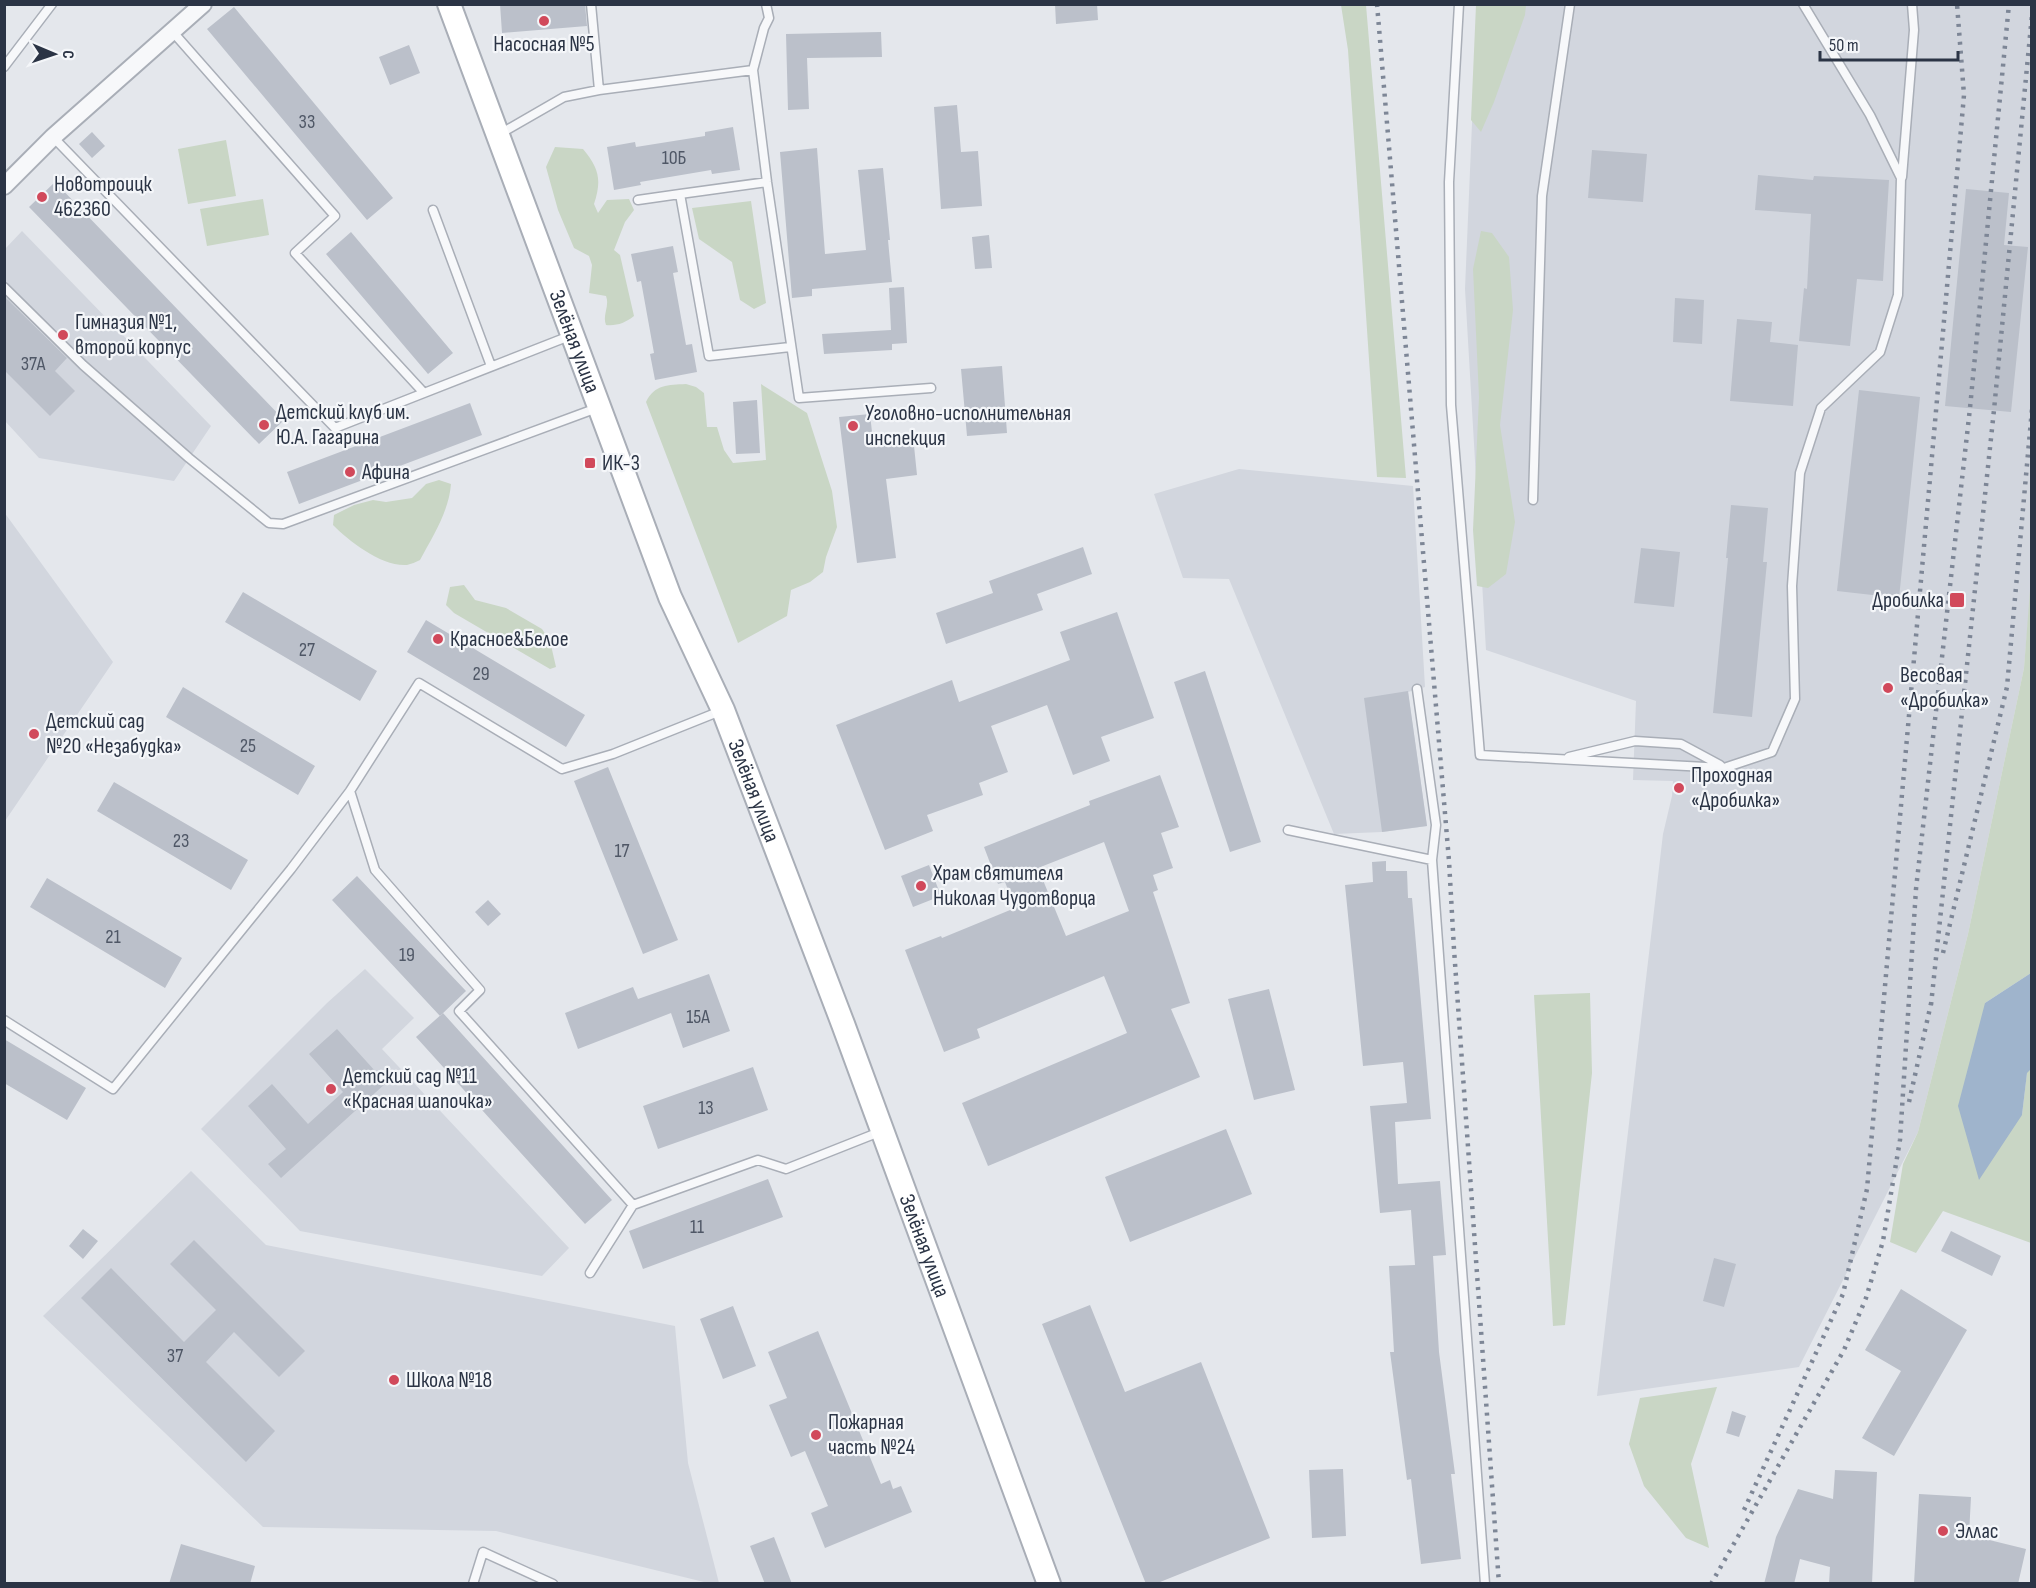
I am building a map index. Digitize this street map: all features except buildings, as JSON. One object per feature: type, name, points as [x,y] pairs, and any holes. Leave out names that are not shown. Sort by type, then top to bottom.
[{"type":"main road","name":"Зелёная улица","points":[[449,4],[670,597],[723,710],[882,1131],[1049,1584]]},
{"type":"street","points":[[4,186],[53,137],[203,4]]},
{"type":"lane","points":[[4,67],[52,4]]},
{"type":"lane","points":[[591,4],[599,90]]},
{"type":"lane","points":[[766,4],[769,18],[764,28],[753,70],[790,347],[799,398],[931,387]]},
{"type":"lane","points":[[1458,4],[1449,182],[1450,405],[1480,755],[1724,768],[1772,752],[1795,699],[1792,586],[1800,473],[1821,408],[1880,352],[1898,295],[1901,178],[1914,30],[1912,4]]},
{"type":"lane","points":[[1533,500],[1542,196],[1570,4]]},
{"type":"lane","points":[[1803,4],[1870,115],[1901,178]]},
{"type":"lane","points":[[172,31],[335,216],[295,253],[424,393]]},
{"type":"lane","points":[[498,135],[564,97],[599,90],[753,70]]},
{"type":"lane","points":[[53,137],[335,428],[573,334]]},
{"type":"lane","points":[[638,200],[767,182]]},
{"type":"lane","points":[[680,194],[710,356],[790,347]]},
{"type":"lane","points":[[433,210],[491,366]]},
{"type":"lane","points":[[4,287],[83,365],[189,458],[269,523],[283,524],[601,407]]},
{"type":"lane","points":[[4,1020],[113,1089],[291,869],[350,791],[419,683],[562,769],[613,754],[723,710]]},
{"type":"lane","points":[[1417,689],[1436,825],[1432,860],[1485,1584]]},
{"type":"lane","points":[[1560,759],[1635,741],[1681,744],[1724,768]]},
{"type":"lane","points":[[350,791],[375,870],[480,990],[459,1011],[633,1205]]},
{"type":"lane","points":[[1288,830],[1432,860]]},
{"type":"lane","points":[[590,1273],[633,1205],[758,1160],[786,1169],[882,1131]]},
{"type":"lane","points":[[473,1584],[483,1552],[553,1584]]},
{"type":"shaded area","points":[[1477,5],[2031,5],[2032,577],[2024,668],[1968,934],[1918,1132],[1799,1367],[1597,1396],[1663,834],[1673,781],[1633,780],[1636,701],[1486,650],[1465,289]]},
{"type":"shaded area","name":"Гимназия №1, второй корпус","points":[[22,231],[211,426],[174,481],[39,458],[5,421],[5,249]]},
{"type":"shaded area","points":[[1239,469],[1413,486],[1425,687],[1408,692],[1427,826],[1382,832],[1334,834],[1229,579],[1183,578],[1154,494]]},
{"type":"shaded area","name":"Детский сад №20 «Незабудка»","points":[[4,512],[113,662],[5,821],[4,821]]},
{"type":"shaded area","name":"Детский сад №11 «Красная шапочка»","points":[[365,969],[414,1018],[382,1049],[569,1248],[542,1276],[300,1231],[201,1129],[327,1003]]},
{"type":"shaded area","name":"Школа №18","points":[[191,1171],[266,1245],[675,1326],[688,1463],[719,1583],[708,1583],[496,1531],[263,1527],[43,1316]]},
{"type":"green space","points":[[1341,5],[1366,5],[1406,478],[1377,477],[1348,50]]},
{"type":"green space","points":[[1476,5],[1526,5],[1525,15],[1481,132],[1471,120]]},
{"type":"green space","points":[[226,140],[236,196],[188,204],[178,149]]},
{"type":"green space","points":[[555,147],[583,149],[593,162],[598,175],[594,204],[598,213],[607,200],[629,199],[634,210],[625,222],[614,250],[620,255],[634,316],[621,324],[606,325],[606,296],[589,293],[592,265],[589,256],[574,248],[558,210],[546,167]]},
{"type":"green space","points":[[263,199],[269,235],[207,246],[200,209]]},
{"type":"green space","points":[[751,201],[766,303],[754,309],[740,300],[732,262],[699,239],[692,208]]},
{"type":"green space","points":[[1481,231],[1492,233],[1509,257],[1513,310],[1500,425],[1515,522],[1506,574],[1488,588],[1477,586],[1473,530],[1479,397],[1473,269]]},
{"type":"green space","points":[[686,384],[704,393],[707,427],[717,427],[724,450],[733,463],[766,460],[761,384],[807,413],[832,491],[837,527],[823,572],[810,582],[791,590],[787,616],[738,643],[646,402],[658,389],[668,385]]},
{"type":"green space","points":[[439,480],[451,484],[450,494],[440,523],[420,560],[407,565],[387,562],[367,552],[333,525],[334,515],[354,505],[373,500],[386,502],[412,498],[426,484]]},
{"type":"green space","points":[[2031,577],[2031,973],[1985,1003],[2022,1115],[2027,1072],[2031,1069],[2031,1243],[1943,1211],[1916,1253],[1890,1242],[1903,1164],[1918,1132],[1968,934],[2024,668]]},
{"type":"green space","points":[[464,585],[475,600],[506,608],[542,629],[550,641],[556,667],[550,669],[454,613],[446,605],[450,587]]},
{"type":"green space","points":[[1590,993],[1592,1073],[1565,1325],[1553,1326],[1534,995]]},
{"type":"green space","points":[[1717,1387],[1691,1464],[1709,1548],[1686,1538],[1644,1486],[1629,1444],[1640,1398]]},
{"type":"water","points":[[2031,973],[2031,1069],[2027,1073],[2022,1115],[1979,1180],[1958,1106],[1985,1003]]},
{"type":"railway","points":[[1377,4],[1449,861],[1499,1584]]},
{"type":"railway","points":[[1744,1510],[1843,1294],[1867,1189],[1964,95],[1957,4]]},
{"type":"railway","points":[[1711,1584],[1844,1350],[1866,1298],[1883,1241],[1900,1140],[1916,889],[1970,408],[2009,4]]},
{"type":"railway","points":[[1931,1005],[1994,410],[2032,15]]},
{"type":"railway","points":[[1943,953],[2007,687],[2032,409]]},
{"type":"railway","points":[[1909,1102],[1932,999]]},
{"type":"place","name":"Насосная №5","points":[[544,21]]},
{"type":"place","name":"Новотроицк 462360","points":[[42,197]]},
{"type":"place","name":"Гимназия №1, второй корпус","points":[[63,335]]},
{"type":"place","name":"Детский клуб им. Ю.А. Гагарина","points":[[264,425]]},
{"type":"place","name":"Уголовно-исполнительная инспекция","points":[[853,426]]},
{"type":"place","name":"ИК-3","points":[[590,463]]},
{"type":"place","name":"Афина","points":[[350,472]]},
{"type":"place","name":"Дробилка","points":[[1957,600]]},
{"type":"place","name":"Красное&Белое","points":[[438,639]]},
{"type":"place","name":"Весовая «Дробилка»","points":[[1888,688]]},
{"type":"place","name":"Детский сад №20 «Незабудка»","points":[[34,734]]},
{"type":"place","name":"Проходная «Дробилка»","points":[[1679,788]]},
{"type":"place","name":"Храм святителя Николая Чудотворца","points":[[921,886]]},
{"type":"place","name":"Детский сад №11 «Красная шапочка»","points":[[331,1089]]},
{"type":"place","name":"Школа №18","points":[[394,1380]]},
{"type":"place","name":"Пожарная часть №24","points":[[816,1435]]},
{"type":"place","name":"Эллас","points":[[1943,1531]]}]
